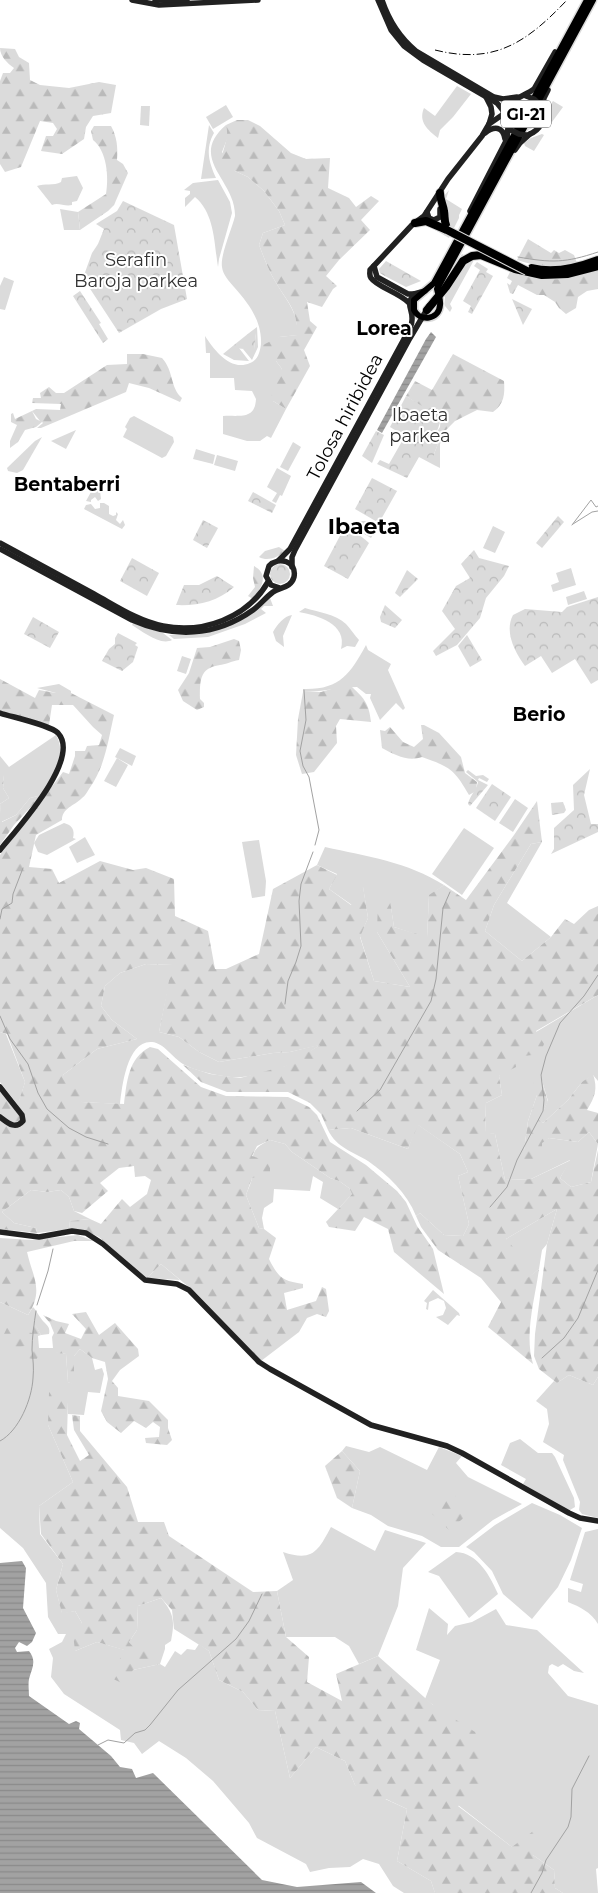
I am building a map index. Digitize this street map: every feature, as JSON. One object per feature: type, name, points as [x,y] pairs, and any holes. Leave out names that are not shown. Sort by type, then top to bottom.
[{"type":"highway","points":[[440,193],[440,202],[444,209],[444,220],[447,227]]},
{"type":"highway","points":[[441,211],[443,221],[447,227]]},
{"type":"highway","points":[[431,219],[542,275],[556,276],[598,266]]},
{"type":"highway","points":[[415,223],[430,222],[447,227]]},
{"type":"highway","points":[[427,310],[469,257],[481,255],[528,269],[552,271],[598,260]]},
{"type":"main road","points":[[132,0],[159,6],[258,0]]},
{"type":"main road","points":[[156,0],[187,0]]},
{"type":"main road","points":[[378,0],[391,30],[404,46],[422,60],[499,105],[505,113]]},
{"type":"main road","points":[[382,0],[396,29],[416,51],[494,97],[503,99],[522,97],[534,99],[541,107]]},
{"type":"main road","points":[[422,318],[416,314],[413,305],[418,296],[434,283],[503,147],[509,128],[505,119],[508,105],[538,84],[586,0]]},
{"type":"main road","name":"GI-21","points":[[453,247],[465,228],[586,0]]},
{"type":"main road","points":[[488,126],[496,124],[509,128],[516,133],[528,134],[536,130],[542,123],[541,107],[545,95],[595,0]]},
{"type":"main road","name":"Tolosa hiribidea","points":[[422,318],[434,315],[439,308],[438,296],[461,245],[595,0]]},
{"type":"main road","points":[[415,223],[412,223],[422,215],[488,126],[492,111],[486,97]]},
{"type":"main road","points":[[488,126],[505,113]]},
{"type":"main road","points":[[482,136],[493,128],[500,129],[505,136],[503,147]]},
{"type":"main road","name":"Tolosa hiribidea","points":[[461,245],[516,148],[528,134]]},
{"type":"main road","points":[[414,294],[409,302],[403,296],[374,281],[370,276],[372,268],[428,209],[445,184]]},
{"type":"main road","points":[[415,223],[438,218],[441,211],[438,200],[440,193]]},
{"type":"main road","points":[[428,209],[437,206],[441,211]]},
{"type":"main road","points":[[428,209],[431,219]]},
{"type":"main road","points":[[372,268],[377,277],[408,294],[431,291],[438,296]]},
{"type":"main road","name":"Tolosa hiribidea","points":[[279,560],[290,549],[404,339],[412,320],[409,302]]},
{"type":"main road","name":"Tolosa hiribidea","points":[[292,567],[292,557],[295,550],[427,310]]},
{"type":"main road","points":[[0,543],[135,616],[159,625],[171,627],[198,627],[226,619],[253,601],[268,582]]},
{"type":"main road","points":[[0,549],[132,620],[148,627],[171,632],[200,632],[223,626],[253,610],[271,593],[280,588]]},
{"type":"main road","points":[[279,560],[288,562],[292,567],[294,575],[292,582],[286,587],[274,587],[268,582],[266,576],[267,568],[273,562],[279,560]]},
{"type":"main road","points":[[0,713],[54,730],[62,740],[59,767],[48,789],[0,850]]},
{"type":"main road","points":[[0,1087],[22,1115],[23,1121],[17,1126],[13,1126],[0,1117]]},
{"type":"main road","points":[[0,1232],[39,1237],[72,1231],[86,1233],[103,1244],[145,1280],[177,1284],[190,1290],[258,1362],[302,1388],[371,1425],[453,1448],[569,1514],[598,1521]]},
{"type":"green space","points":[[0,48],[15,49],[19,57],[29,63],[30,80],[40,85],[69,88],[99,82],[116,85],[111,113],[93,116],[86,127],[84,139],[62,154],[41,151],[46,136],[53,136],[57,129],[53,123],[40,121],[21,167],[5,172],[0,164],[0,81],[3,73],[10,73],[14,68],[4,59]]},
{"type":"green space","points":[[457,86],[471,94],[440,130],[438,138],[423,122],[422,113],[424,108],[435,116]]},
{"type":"green space","points":[[520,100],[532,102],[539,113],[536,125],[525,131],[516,130],[508,120],[511,106]],"holes":[[[528,105],[535,109],[537,113],[529,128],[524,130],[517,126],[516,122],[524,106]]]},
{"type":"green space","points":[[553,101],[563,107],[552,122],[549,119],[547,109]]},
{"type":"green space","points":[[226,105],[233,117],[213,129],[206,117]]},
{"type":"green space","points":[[141,106],[150,106],[149,126],[140,125]]},
{"type":"green space","points":[[237,120],[248,120],[260,126],[291,153],[306,159],[330,158],[328,188],[349,198],[356,207],[371,196],[379,201],[361,220],[370,230],[339,260],[326,276],[337,286],[333,289],[322,307],[307,302],[310,321],[317,327],[304,350],[310,366],[286,409],[273,401],[269,383],[282,369],[276,361],[263,357],[263,345],[279,337],[297,335],[296,319],[291,306],[270,272],[259,245],[263,233],[285,225],[279,211],[264,191],[248,177],[221,163],[227,134],[226,125]]},
{"type":"green space","points":[[209,125],[214,133],[211,139],[209,156],[216,178],[201,179]]},
{"type":"green space","points":[[226,125],[229,134],[222,152],[235,171],[248,177],[264,191],[279,211],[285,225],[263,233],[259,245],[270,272],[291,306],[296,319],[298,335],[279,337],[276,361],[282,369],[273,401],[286,409],[271,438],[267,436],[260,441],[247,441],[223,434],[223,416],[241,416],[250,413],[255,406],[256,399],[252,391],[235,390],[234,378],[210,378],[210,353],[206,353],[205,336],[224,358],[236,365],[243,365],[257,358],[261,344],[257,320],[245,300],[226,278],[222,267],[224,249],[235,216],[229,191],[216,170],[212,159],[211,148],[215,137]]},
{"type":"green space","points":[[94,126],[111,126],[117,142],[117,160],[123,164],[128,173],[114,205],[80,230],[78,212],[106,194],[106,165],[98,145],[93,140],[91,131]]},
{"type":"green space","points":[[544,135],[534,151],[525,146],[524,143],[531,138]]},
{"type":"green space","points":[[77,176],[83,188],[77,201],[72,202],[72,205],[52,205],[37,186],[58,183],[61,182],[62,178]]},
{"type":"green space","points":[[218,180],[230,202],[232,213],[218,267],[210,220],[202,204],[195,197],[185,207],[185,198],[190,194],[190,191],[184,190],[193,183]]},
{"type":"green space","points":[[449,190],[446,199],[462,209],[449,238],[423,223],[446,232],[450,224],[447,222],[444,196]]},
{"type":"green space","name":"Serafin Baroja parkea","points":[[123,201],[174,225],[187,299],[161,309],[119,333],[83,278],[92,253],[104,229],[96,224],[117,211]]},
{"type":"green space","points":[[60,209],[78,212],[80,230],[64,230]]},
{"type":"green space","points":[[528,239],[551,253],[554,250],[559,253],[565,250],[574,255],[577,263],[547,266],[517,260]]},
{"type":"green space","points":[[462,254],[474,260],[450,304],[452,308],[450,312],[445,306],[445,293],[440,289]]},
{"type":"green space","points":[[386,261],[421,281],[406,287],[383,275],[379,269]]},
{"type":"green space","points":[[477,262],[488,269],[486,272],[493,276],[472,314],[468,312],[471,306],[463,301],[480,270],[474,266]]},
{"type":"green space","points":[[511,270],[545,278],[565,278],[598,270],[598,289],[587,291],[578,297],[576,308],[566,314],[555,302],[544,295],[537,295],[518,285],[513,294],[510,293],[507,283],[510,285],[512,281],[507,278]]},
{"type":"green space","points":[[4,277],[14,281],[5,310],[0,309],[0,286]]},
{"type":"green space","points":[[80,291],[101,323],[99,324],[108,339],[103,343],[73,296]]},
{"type":"green space","points":[[512,299],[532,309],[523,325]]},
{"type":"green space","points":[[257,327],[258,347],[252,360],[243,349],[254,349],[256,333],[249,333]]},
{"type":"green space","points":[[249,333],[256,333],[254,350],[234,348],[234,345]]},
{"type":"green space","points":[[234,345],[234,348],[239,348],[249,361],[234,360],[223,354]]},
{"type":"green space","points":[[127,354],[143,354],[162,358],[166,363],[175,389],[182,398],[180,402],[149,388],[129,383],[126,392],[41,428],[37,428],[42,422],[36,427],[25,430],[18,442],[10,448],[10,441],[17,425],[11,422],[11,414],[13,413],[15,419],[36,409],[60,410],[61,404],[32,403],[33,398],[41,398],[40,393],[49,387],[56,393],[64,393],[107,365],[127,364]]},
{"type":"green space","points":[[453,354],[504,381],[504,395],[502,402],[493,412],[477,410],[455,421],[446,430],[440,444],[440,468],[434,465],[434,454],[439,441],[435,435],[440,427],[441,413],[422,407],[406,396],[415,381],[432,390]]},
{"type":"green space","name":"Ibaeta parkea","points":[[406,396],[422,406],[431,403],[439,407],[440,414],[439,425],[435,435],[439,441],[434,454],[434,465],[419,457],[407,478],[377,464],[380,460],[389,464],[405,436],[390,427]]},
{"type":"green space","points":[[134,416],[173,437],[174,442],[166,456],[162,458],[123,437],[127,429],[125,427],[130,418]]},
{"type":"green space","points":[[76,430],[66,449],[51,441]]},
{"type":"green space","points":[[376,431],[384,435],[372,463],[362,456]]},
{"type":"green space","points":[[42,437],[23,470],[17,473],[8,471],[7,468],[35,441]]},
{"type":"green space","points":[[293,442],[301,447],[288,471],[280,467]]},
{"type":"green space","points":[[196,449],[215,455],[213,464],[193,459]]},
{"type":"green space","points":[[217,455],[238,461],[235,471],[214,465]]},
{"type":"green space","points":[[277,468],[291,476],[282,496],[280,495],[276,503],[272,501],[277,493],[267,487]]},
{"type":"green space","points":[[372,478],[397,491],[379,523],[355,509]]},
{"type":"green space","points":[[97,481],[102,484],[100,491],[101,499],[98,501],[95,497],[91,502],[86,501]]},
{"type":"green space","points":[[253,492],[276,505],[272,513],[248,501]]},
{"type":"green space","points":[[100,503],[109,506],[109,514],[113,516],[116,515],[116,512],[118,514],[116,520],[120,524],[123,520],[125,525],[122,529],[84,509],[86,505],[91,504],[95,509],[100,508]]},
{"type":"green space","points":[[558,516],[564,522],[542,548],[536,543]]},
{"type":"green space","points":[[203,520],[218,528],[207,548],[193,540]]},
{"type":"green space","points":[[360,521],[366,521],[377,527],[371,538],[356,529]]},
{"type":"green space","points":[[493,526],[505,532],[495,553],[483,548]]},
{"type":"green space","points":[[342,532],[361,536],[369,543],[348,579],[324,566]]},
{"type":"green space","points":[[279,547],[285,551],[276,557],[266,559],[259,557],[265,551]]},
{"type":"green space","points":[[474,550],[479,558],[509,566],[504,576],[486,598],[480,618],[457,645],[436,656],[433,651],[455,629],[442,611],[456,586],[470,578],[461,564]]},
{"type":"green space","points":[[132,558],[159,573],[147,596],[120,581]]},
{"type":"green space","points":[[280,564],[287,567],[290,574],[287,581],[280,584],[273,581],[270,574],[273,567]]},
{"type":"green space","points":[[254,566],[262,573],[263,582],[253,599],[248,596],[255,587],[253,578]]},
{"type":"green space","points":[[571,568],[576,585],[553,592],[551,585],[559,582],[556,573]]},
{"type":"green space","points":[[407,570],[418,579],[400,597],[395,593]]},
{"type":"green space","points":[[217,576],[234,587],[214,600],[192,605],[176,605],[184,585],[199,585]]},
{"type":"green space","points":[[584,591],[587,599],[568,605],[566,597]]},
{"type":"green space","points":[[598,597],[598,680],[591,684],[575,659],[552,673],[541,656],[525,666],[514,648],[510,635],[513,615],[525,609],[562,612],[567,607]]},
{"type":"green space","points":[[270,598],[273,606],[264,606],[261,609],[266,613],[245,624],[208,637],[174,639],[169,635],[207,633],[223,628]]},
{"type":"green space","points":[[385,605],[402,620],[395,628],[381,622],[380,617]]},
{"type":"green space","points":[[305,608],[332,616],[346,624],[359,640],[355,647],[347,646],[341,649],[342,640],[336,627],[322,618],[299,612]]},
{"type":"green space","points":[[292,615],[283,636],[284,647],[276,641],[273,632],[284,619]]},
{"type":"green space","points":[[33,617],[59,632],[50,648],[24,634]]},
{"type":"green space","points":[[133,623],[163,633],[172,640],[162,641],[157,639],[132,625]]},
{"type":"green space","points":[[118,633],[137,643],[135,645],[138,647],[133,662],[122,671],[102,661],[109,649],[115,644],[115,638]]},
{"type":"green space","points":[[467,635],[482,660],[470,667],[458,646]]},
{"type":"green space","points":[[234,639],[239,641],[241,650],[239,660],[208,669],[202,676],[200,699],[204,703],[204,707],[197,710],[183,701],[178,690],[189,673],[197,648],[210,647]]},
{"type":"green space","points":[[366,645],[368,650],[391,664],[388,670],[405,708],[403,710],[396,703],[380,720],[370,698],[371,694],[366,694],[357,687],[303,692],[303,689],[326,687],[342,678],[355,664]]},
{"type":"green space","points":[[182,656],[191,659],[186,674],[177,671]]},
{"type":"green space","points":[[0,679],[35,698],[39,690],[71,693],[114,715],[105,754],[94,781],[84,796],[66,810],[62,820],[36,835],[29,867],[52,869],[59,883],[100,861],[133,870],[146,868],[174,879],[175,916],[208,931],[215,969],[226,969],[259,954],[273,889],[317,865],[337,875],[329,889],[351,905],[363,886],[368,918],[360,937],[374,981],[410,987],[377,932],[378,901],[390,900],[394,927],[427,937],[429,895],[444,885],[466,900],[537,801],[542,842],[531,844],[494,905],[485,931],[522,961],[551,937],[565,919],[574,924],[589,910],[598,906],[598,995],[536,1031],[544,1044],[540,1054],[516,1057],[516,1067],[499,1076],[502,1095],[486,1103],[485,1132],[495,1134],[505,1180],[531,1179],[571,1160],[560,1178],[571,1187],[591,1182],[598,1150],[598,1377],[593,1385],[569,1375],[557,1383],[539,1369],[534,1356],[535,1334],[547,1244],[557,1209],[506,1239],[521,1256],[522,1282],[539,1269],[530,1329],[533,1364],[488,1327],[501,1302],[481,1278],[438,1250],[421,1227],[416,1216],[420,1213],[444,1235],[463,1236],[469,1224],[458,1176],[468,1172],[460,1154],[418,1125],[408,1149],[351,1128],[328,1130],[321,1114],[310,1103],[288,1092],[227,1092],[201,1082],[183,1065],[210,1074],[240,1078],[285,1066],[320,1045],[290,1052],[219,1062],[199,1052],[179,1037],[159,1032],[172,965],[146,964],[120,973],[105,986],[101,1006],[112,1020],[137,1039],[97,1049],[63,1075],[80,1083],[82,1102],[124,1104],[128,1079],[133,1064],[137,1057],[150,1047],[158,1049],[201,1087],[226,1096],[288,1097],[309,1107],[317,1115],[330,1142],[366,1165],[397,1191],[406,1202],[417,1226],[433,1249],[444,1294],[394,1252],[388,1229],[364,1217],[355,1231],[329,1227],[326,1222],[352,1194],[349,1188],[339,1181],[330,1178],[292,1152],[285,1144],[270,1140],[257,1146],[252,1156],[270,1162],[270,1173],[252,1178],[246,1195],[259,1228],[264,1229],[276,1238],[269,1259],[275,1270],[285,1280],[303,1284],[303,1288],[284,1293],[287,1310],[316,1301],[322,1287],[326,1289],[329,1311],[326,1317],[317,1314],[307,1318],[299,1332],[261,1361],[196,1293],[161,1264],[147,1278],[99,1237],[88,1232],[70,1229],[69,1221],[90,1219],[101,1224],[122,1199],[130,1207],[147,1194],[151,1180],[145,1176],[135,1177],[134,1166],[119,1168],[100,1183],[108,1191],[82,1213],[74,1211],[69,1197],[61,1190],[47,1192],[31,1190],[2,1212],[14,1223],[36,1228],[37,1233],[0,1229],[0,1091],[16,1110],[25,1082],[7,1034],[0,1032],[0,855],[63,772],[69,774],[75,751],[85,751],[87,746],[99,745],[102,735],[73,705],[52,705],[49,725],[0,711]]},
{"type":"green space","points":[[59,684],[71,691],[71,693],[56,693],[37,688]]},
{"type":"green space","points":[[338,687],[352,687],[360,695],[368,706],[371,722],[340,719],[336,726],[337,743],[314,772],[302,774],[296,755],[298,719],[303,692],[321,692]]},
{"type":"green space","points":[[421,725],[439,733],[461,757],[465,773],[477,782],[476,791],[469,795],[455,774],[439,764],[422,757],[412,759],[402,757],[382,748],[380,730],[385,731],[390,727],[403,742],[414,747],[423,739]]},
{"type":"green space","points":[[56,735],[60,750],[59,758],[54,774],[42,795],[30,798],[16,815],[1,822],[0,804],[9,798],[3,788],[4,775],[0,775],[0,756],[9,767]]},
{"type":"green space","points":[[120,748],[136,756],[132,766],[115,757]]},
{"type":"green space","points":[[117,758],[128,765],[116,787],[104,781]]},
{"type":"green space","points":[[590,769],[584,795],[591,824],[598,824],[598,832],[551,854],[554,849],[554,828],[574,810],[573,785]]},
{"type":"green space","points":[[468,770],[476,776],[483,775],[489,779],[487,782],[479,778],[478,780],[488,785],[470,806],[468,804],[469,801],[478,782],[466,772]]},
{"type":"green space","points":[[0,775],[4,775],[3,788],[9,798],[0,804]]},
{"type":"green space","points":[[492,784],[511,797],[495,821],[476,808]]},
{"type":"green space","points":[[42,795],[14,825],[0,845],[0,804],[2,822],[16,815],[30,798]]},
{"type":"green space","points":[[515,799],[528,808],[513,832],[499,823]]},
{"type":"green space","points":[[563,802],[566,810],[564,813],[552,815],[551,803]]},
{"type":"green space","points":[[64,823],[72,828],[73,838],[76,839],[47,855],[38,852],[34,843],[39,835]]},
{"type":"green space","points":[[464,828],[494,848],[462,895],[432,874]]},
{"type":"green space","points":[[85,837],[95,855],[77,863],[69,847]]},
{"type":"green space","points":[[259,840],[266,881],[265,896],[252,898],[242,842]]},
{"type":"green space","points":[[542,842],[507,903],[551,937],[522,961],[485,931],[494,905],[531,844]]},
{"type":"green space","points":[[325,847],[401,865],[444,885],[429,896],[427,938],[394,927],[390,901],[377,932],[410,987],[374,981],[360,936],[368,918],[363,887],[352,905],[329,889],[337,874],[317,865]]},
{"type":"green space","points":[[146,964],[173,965],[159,1032],[179,1037],[199,1052],[219,1062],[290,1052],[322,1044],[281,1068],[236,1077],[203,1072],[183,1064],[156,1043],[144,1043],[131,1056],[127,1066],[120,1104],[82,1102],[63,1075],[97,1049],[137,1039],[112,1020],[101,1006],[105,986],[120,973]]},
{"type":"green space","points":[[598,995],[598,1081],[593,1075],[582,1082],[568,1100],[543,1123],[539,1120],[548,1101],[540,1074],[537,1095],[528,1121],[524,1150],[549,1138],[578,1142],[589,1132],[598,1144],[591,1182],[571,1187],[560,1178],[570,1160],[531,1179],[505,1180],[495,1134],[485,1133],[486,1103],[502,1095],[499,1076],[536,1032]]},
{"type":"green space","points":[[0,1032],[6,1034],[25,1082],[18,1105],[0,1082]]},
{"type":"green space","points":[[531,1074],[540,1074],[548,1102],[539,1120],[543,1123],[568,1100],[582,1082],[593,1074],[595,1093],[587,1110],[598,1113],[598,1144],[589,1132],[578,1142],[549,1138],[542,1143],[542,1154],[523,1164],[516,1160],[524,1150],[528,1121],[537,1095]]},
{"type":"green space","points":[[417,1124],[460,1154],[468,1172],[458,1176],[469,1224],[463,1236],[444,1235],[420,1213],[416,1216],[408,1200],[390,1178],[368,1161],[340,1145],[328,1130],[351,1128],[408,1149]]},
{"type":"green space","points":[[270,1140],[285,1144],[292,1152],[330,1178],[339,1181],[349,1188],[352,1194],[338,1209],[320,1198],[323,1182],[313,1176],[310,1191],[274,1189],[273,1202],[264,1208],[262,1218],[264,1229],[259,1228],[246,1195],[252,1178],[255,1150]]},
{"type":"green space","points":[[31,1190],[47,1192],[61,1190],[69,1197],[74,1211],[90,1219],[69,1221],[70,1229],[37,1233],[36,1228],[14,1223],[2,1212]]},
{"type":"green space","points":[[557,1209],[547,1244],[542,1250],[539,1269],[522,1283],[506,1239]]},
{"type":"green space","points":[[78,1235],[94,1241],[74,1241],[27,1252],[36,1284],[33,1306],[28,1315],[0,1302],[0,1238],[32,1240]]},
{"type":"green space","points":[[161,1264],[180,1280],[147,1278]]},
{"type":"green space","points":[[433,1290],[459,1313],[460,1316],[457,1315],[448,1325],[436,1317],[443,1315],[446,1308],[444,1301],[438,1298],[429,1302],[428,1310],[426,1309],[427,1303],[424,1301]]},
{"type":"green space","points":[[0,1302],[28,1315],[34,1308],[48,1327],[49,1334],[41,1335],[34,1323],[32,1334],[25,1346],[66,1354],[68,1382],[74,1384],[74,1356],[80,1349],[92,1358],[95,1370],[102,1368],[104,1374],[100,1393],[88,1392],[84,1415],[68,1414],[68,1402],[48,1425],[73,1482],[39,1506],[40,1534],[63,1564],[56,1590],[62,1613],[75,1611],[82,1623],[75,1651],[97,1642],[125,1650],[133,1670],[160,1664],[165,1667],[175,1651],[181,1655],[187,1649],[195,1650],[199,1644],[209,1651],[219,1680],[243,1692],[258,1710],[275,1711],[290,1778],[316,1747],[345,1761],[355,1785],[407,1809],[397,1861],[431,1881],[435,1893],[404,1893],[393,1886],[379,1864],[363,1859],[350,1867],[329,1868],[310,1872],[306,1864],[257,1838],[249,1823],[213,1781],[186,1758],[159,1741],[142,1754],[134,1743],[121,1740],[120,1730],[64,1694],[51,1677],[53,1658],[49,1649],[62,1642],[66,1634],[58,1634],[48,1617],[46,1583],[23,1548],[0,1528]]},
{"type":"green space","points":[[86,1312],[99,1335],[115,1323],[138,1349],[139,1356],[120,1370],[112,1381],[118,1388],[118,1396],[149,1401],[168,1420],[168,1428],[172,1440],[167,1445],[146,1443],[145,1438],[159,1437],[160,1427],[153,1422],[146,1428],[134,1421],[121,1433],[107,1422],[101,1411],[108,1379],[105,1362],[92,1358],[80,1349],[74,1356],[74,1385],[68,1382],[66,1354],[42,1351],[36,1360],[28,1358],[25,1346],[7,1350],[3,1336],[7,1328],[32,1333],[34,1322],[41,1335],[38,1336],[39,1348],[53,1348],[52,1337],[54,1333],[50,1323],[43,1315],[69,1324],[65,1333],[81,1339],[86,1329],[72,1314]]},
{"type":"green space","points":[[569,1375],[593,1385],[598,1377],[598,1518],[582,1514],[579,1510],[580,1502],[563,1460],[564,1455],[543,1442],[549,1424],[547,1409],[536,1401],[554,1381],[557,1383]]},
{"type":"green space","points":[[49,1392],[68,1402],[67,1435],[80,1461],[89,1455],[74,1430],[72,1415],[80,1416],[80,1431],[127,1487],[138,1522],[164,1522],[169,1536],[253,1592],[277,1591],[286,1637],[309,1657],[307,1682],[342,1701],[336,1674],[378,1656],[433,1705],[475,1732],[485,1756],[479,1796],[458,1806],[512,1847],[536,1829],[533,1855],[554,1870],[555,1888],[563,1893],[435,1893],[431,1881],[397,1861],[407,1809],[386,1799],[374,1803],[355,1785],[345,1761],[316,1747],[290,1778],[275,1711],[258,1710],[243,1692],[219,1680],[209,1651],[174,1629],[172,1610],[161,1598],[138,1606],[137,1630],[129,1642],[135,1649],[165,1649],[160,1664],[133,1670],[124,1684],[111,1678],[124,1650],[97,1642],[75,1651],[73,1633],[82,1623],[75,1611],[62,1614],[56,1590],[63,1564],[41,1534],[39,1506],[73,1482],[48,1425]]},
{"type":"green space","points":[[520,1439],[538,1453],[552,1453],[574,1498],[575,1507],[570,1510],[566,1509],[523,1484],[526,1479],[501,1465],[510,1443]]},
{"type":"green space","points":[[346,1446],[369,1452],[380,1447],[427,1470],[439,1447],[462,1456],[456,1463],[468,1477],[522,1504],[493,1520],[459,1547],[441,1547],[422,1536],[388,1526],[371,1515],[352,1508],[360,1471],[342,1451]]},
{"type":"green space","points":[[342,1451],[360,1471],[352,1508],[337,1498],[325,1466]]},
{"type":"green space","points":[[449,1484],[466,1516],[449,1530],[428,1510]]},
{"type":"green space","points":[[532,1503],[560,1515],[582,1528],[571,1560],[558,1587],[532,1619],[503,1594],[492,1571],[474,1552],[466,1547],[495,1525]]},
{"type":"green space","points":[[331,1527],[375,1551],[385,1530],[426,1543],[403,1568],[398,1606],[378,1656],[359,1664],[349,1646],[335,1637],[286,1637],[277,1591],[293,1580],[283,1552],[301,1556],[308,1555],[318,1548]]},
{"type":"green space","points":[[598,1529],[598,1624],[589,1613],[568,1602],[568,1588],[581,1592],[583,1584],[570,1580],[585,1532]]},
{"type":"green space","points":[[456,1552],[471,1556],[477,1561],[487,1573],[498,1594],[469,1618],[439,1576],[428,1572]]},
{"type":"green space","points":[[161,1598],[171,1613],[173,1628],[171,1641],[165,1645],[165,1649],[134,1649],[129,1642],[137,1630],[138,1606]]},
{"type":"green space","points":[[429,1608],[448,1624],[447,1635],[455,1626],[472,1622],[496,1609],[506,1625],[537,1630],[584,1673],[574,1671],[563,1664],[558,1667],[552,1664],[549,1666],[548,1673],[568,1696],[598,1705],[598,1868],[596,1869],[598,1893],[563,1893],[555,1888],[554,1870],[533,1855],[512,1847],[458,1805],[433,1705],[425,1699],[440,1660],[416,1650]]},
{"type":"shaded area","points":[[431,332],[436,337],[382,433],[377,430]]},
{"type":"shaded area","points":[[22,1561],[26,1568],[23,1608],[36,1633],[32,1642],[27,1646],[19,1642],[15,1648],[17,1652],[29,1651],[33,1658],[29,1681],[29,1696],[69,1724],[76,1721],[80,1723],[79,1729],[111,1756],[120,1767],[132,1769],[136,1778],[153,1773],[262,1880],[297,1887],[361,1882],[376,1893],[0,1893],[0,1563]]},
{"type":"waterway","points":[[518,257],[558,261],[598,252]]},
{"type":"waterway","points":[[572,525],[591,500],[596,507],[598,506]]},
{"type":"waterway","points":[[573,524],[592,512],[598,511]]},
{"type":"waterway","points":[[304,690],[306,720],[300,751],[303,766],[309,777],[319,830],[315,845]]},
{"type":"waterway","points":[[285,1004],[288,981],[301,946],[299,901],[301,884],[313,852]]},
{"type":"waterway","points":[[0,919],[2,909],[12,903],[13,894],[23,868]]},
{"type":"waterway","points":[[357,1111],[380,1090],[431,1001],[436,979],[443,908],[450,892]]},
{"type":"waterway","points":[[490,1207],[507,1187],[517,1160],[543,1111],[544,1100],[541,1075],[546,1056],[560,1023],[584,996],[598,975]]},
{"type":"waterway","points":[[0,1016],[10,1039],[28,1064],[38,1093],[47,1109],[69,1128],[86,1137],[108,1144]]},
{"type":"waterway","points":[[37,1305],[53,1249]]},
{"type":"waterway","points":[[542,1358],[564,1338],[578,1318],[598,1270]]},
{"type":"waterway","points":[[0,1441],[19,1422],[30,1395],[33,1374],[32,1345],[36,1311]]},
{"type":"waterway","points":[[98,1745],[108,1740],[124,1743],[135,1733],[145,1730],[178,1690],[236,1639],[249,1621],[262,1594]]},
{"type":"waterway","points":[[531,1893],[542,1873],[546,1860],[568,1827],[571,1817],[572,1789],[589,1756]]},
{"type":"railway","points":[[435,50],[456,54],[493,52],[508,46],[538,28],[567,0]]},
{"type":"district","name":"Lorea","points":[[384,328]]},
{"type":"district","name":"Bentaberri","points":[[67,484]]},
{"type":"district","name":"Ibaeta","points":[[364,526]]},
{"type":"district","name":"Berio","points":[[539,714]]}]
